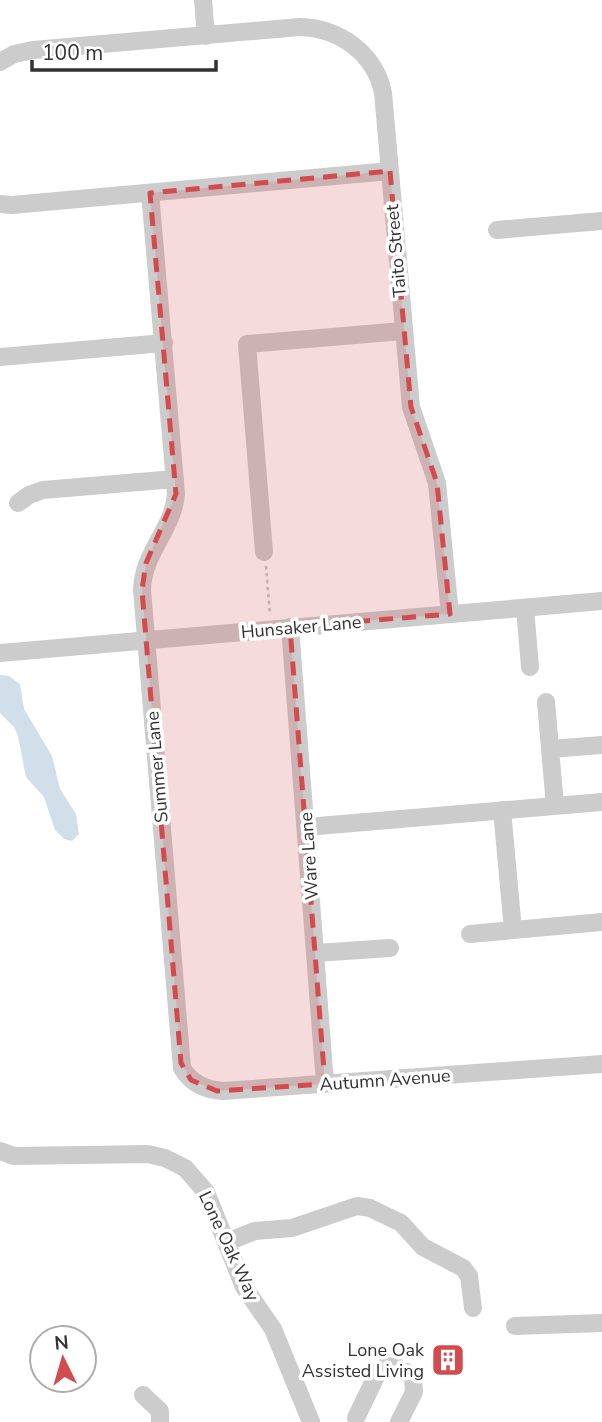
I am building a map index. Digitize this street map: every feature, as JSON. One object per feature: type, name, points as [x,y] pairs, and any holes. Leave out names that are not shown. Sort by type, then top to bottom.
[{"type":"street","points":[[203,0],[206,36]]},
{"type":"street","name":"Taito Street","points":[[0,62],[27,50],[311,27],[345,39],[370,62],[381,84],[412,412],[439,490],[450,614]]},
{"type":"street","points":[[0,204],[390,171]]},
{"type":"street","name":"Summer Lane","points":[[150,193],[176,494],[173,511],[150,554],[142,590],[181,1062]]},
{"type":"street","points":[[497,230],[602,221]]},
{"type":"street","points":[[264,552],[245,337],[403,331]]},
{"type":"street","points":[[0,357],[164,343]]},
{"type":"street","points":[[18,503],[43,490],[175,479]]},
{"type":"street","name":"Hunsaker Lane","points":[[0,653],[602,601]]},
{"type":"street","points":[[525,608],[530,667]]},
{"type":"street","name":"Ware Lane","points":[[290,628],[325,1084]]},
{"type":"street","points":[[546,702],[555,806]]},
{"type":"street","points":[[550,749],[602,745]]},
{"type":"street","points":[[306,827],[602,802]]},
{"type":"street","points":[[502,810],[513,930]]},
{"type":"street","points":[[470,934],[602,922]]},
{"type":"street","points":[[316,953],[390,948]]},
{"type":"street","name":"Autumn Avenue","points":[[181,1062],[191,1080],[217,1091],[602,1063]]},
{"type":"street","name":"Lone Oak Way","points":[[0,1151],[14,1156],[142,1154],[172,1160],[191,1174],[206,1192],[244,1287],[276,1335],[311,1422]]},
{"type":"street","points":[[227,1242],[255,1231],[288,1229],[357,1206],[370,1208],[401,1223],[422,1247],[463,1268],[469,1276],[473,1308]]},
{"type":"street","points":[[515,1326],[602,1323]]},
{"type":"street","points":[[356,1418],[379,1370],[386,1366],[402,1369],[413,1378],[414,1392],[399,1422]]},
{"type":"street","points":[[143,1395],[160,1411],[160,1422]]},
{"type":"path","points":[[264,552],[271,629]]},
{"type":"highlighted area","points":[[390,171],[411,407],[437,483],[450,614],[290,627],[325,1084],[217,1091],[191,1080],[181,1063],[142,590],[146,563],[176,494],[150,193]]},
{"type":"shaded area","points":[[0,675],[9,676],[20,684],[24,709],[52,756],[60,789],[76,814],[79,834],[72,841],[64,839],[55,830],[44,797],[26,777],[18,736],[14,727],[0,713]]},
{"type":"place","name":"Lone Oak Assisted Living","points":[[448,1360]]}]
